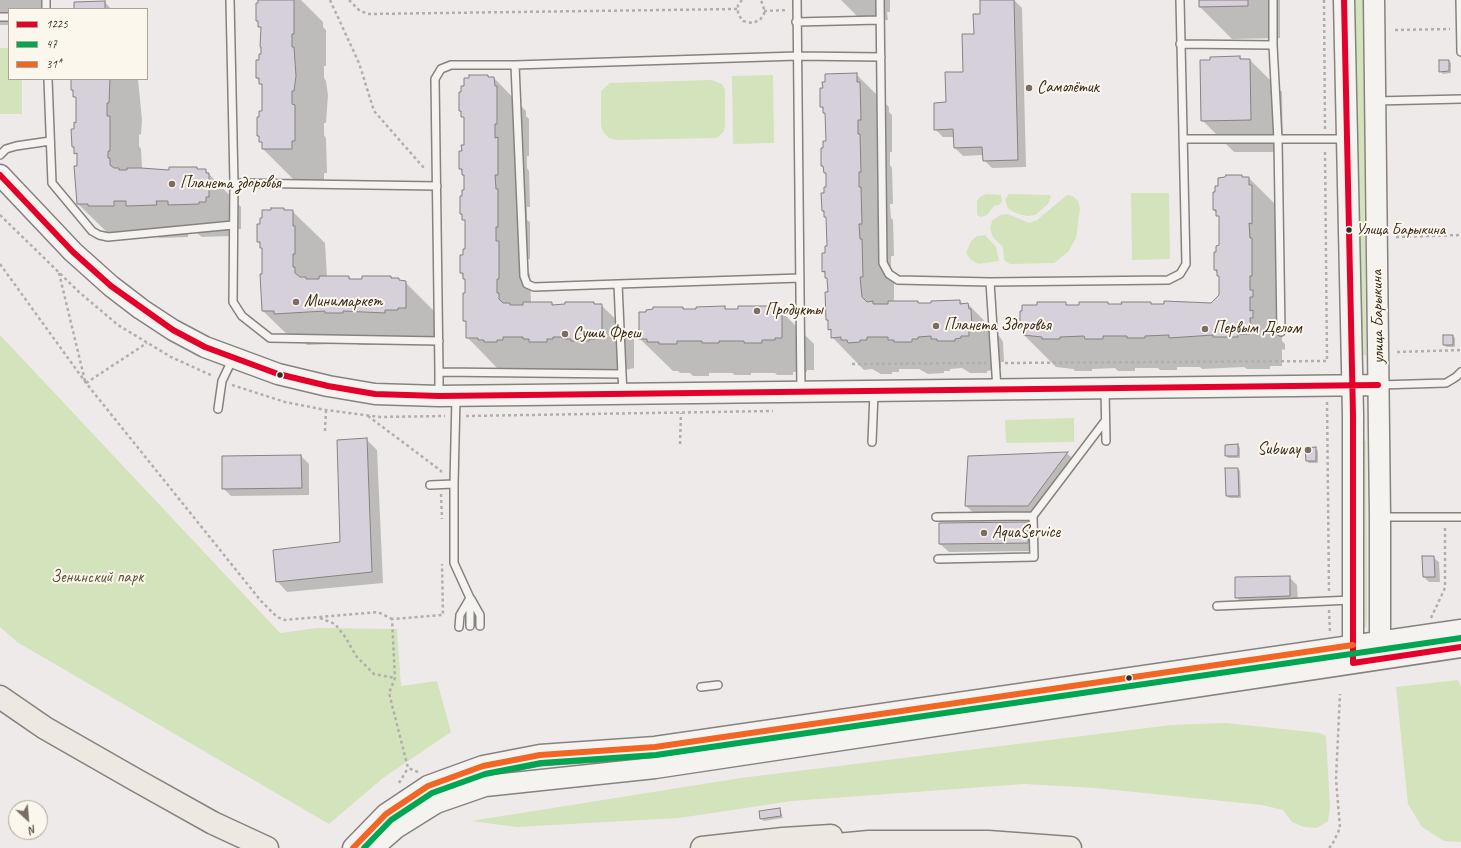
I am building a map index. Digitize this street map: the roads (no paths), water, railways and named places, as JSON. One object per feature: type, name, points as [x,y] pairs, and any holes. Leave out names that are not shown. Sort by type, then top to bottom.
[{"type":"main road","points":[[0,697],[45,728],[136,780],[213,823],[267,848]]},
{"type":"main road","points":[[702,848],[783,839],[861,835],[1070,848]]},
{"type":"main road","points":[[805,848],[869,842],[988,842]]},
{"type":"street","name":"улица Барыкина","points":[[1344,0],[1354,600],[1353,654]]},
{"type":"street","name":"улица Барыкина","points":[[1374,0],[1380,517],[1380,650]]},
{"type":"street","points":[[0,175],[74,252],[111,286],[172,330],[205,347],[278,374],[328,386],[375,394],[448,396],[1378,385]]},
{"type":"street","points":[[373,848],[396,828],[436,803],[485,786],[663,766],[1380,650],[1461,630]]},
{"type":"street","points":[[1380,650],[1461,647]]},
{"type":"street","points":[[353,848],[386,814],[428,786],[483,766],[540,755],[655,747],[1353,654]]},
{"type":"lane","points":[[230,0],[234,183],[233,302],[242,316],[270,338],[439,341]]},
{"type":"lane","points":[[796,0],[801,392]]},
{"type":"lane","points":[[880,0],[883,263],[889,274],[898,280],[990,282],[1168,280],[1180,274],[1186,264],[1180,0]]},
{"type":"lane","points":[[1273,0],[1273,45],[1278,140],[1281,332]]},
{"type":"lane","points":[[1460,0],[1461,52]]},
{"type":"lane","points":[[796,22],[880,20]]},
{"type":"lane","points":[[1180,44],[1273,45]]},
{"type":"lane","points":[[480,626],[480,615],[470,598],[454,563],[454,484],[448,396],[439,372],[435,79],[441,69],[451,65],[514,65],[797,56],[881,57]]},
{"type":"lane","points":[[514,65],[524,276],[527,284],[534,287],[800,278]]},
{"type":"lane","points":[[48,80],[52,183],[92,231],[99,235],[108,237],[233,225]]},
{"type":"lane","points":[[1375,101],[1461,99]]},
{"type":"lane","points":[[1183,139],[1346,139]]},
{"type":"lane","points":[[0,155],[6,150],[16,146],[50,141]]},
{"type":"lane","points":[[234,183],[437,186]]},
{"type":"lane","points":[[990,282],[997,389]]},
{"type":"lane","points":[[618,284],[623,394]]},
{"type":"lane","points":[[218,409],[222,380],[233,358]]},
{"type":"lane","points":[[439,372],[622,374]]},
{"type":"lane","points":[[1378,385],[1446,383],[1461,372]]},
{"type":"lane","points":[[1105,388],[1106,441]]},
{"type":"lane","points":[[872,442],[874,391]]},
{"type":"lane","points":[[938,558],[1034,558],[1033,516],[1105,421]]},
{"type":"lane","points":[[430,485],[454,484]]},
{"type":"lane","points":[[936,517],[1033,516]]},
{"type":"lane","points":[[1380,517],[1461,517]]},
{"type":"lane","points":[[470,598],[470,626]]},
{"type":"lane","points":[[459,627],[460,615],[470,598]]},
{"type":"lane","points":[[1217,606],[1354,600]]},
{"type":"lane","points":[[701,687],[718,685]]},
{"type":"place","name":"Самолётик","points":[[1029,88]]},
{"type":"place","name":"Планета здоровья","points":[[172,184]]},
{"type":"place","name":"Улица Барыкина","points":[[1349,230]]},
{"type":"place","name":"Минимаркет","points":[[296,302]]},
{"type":"place","name":"Продукты","points":[[757,311]]},
{"type":"place","name":"Планета Здоровья","points":[[936,326]]},
{"type":"place","name":"Первым Делом","points":[[1205,329]]},
{"type":"place","name":"Суши Фреш","points":[[565,334]]},
{"type":"place","name":"Subway","points":[[1308,450]]},
{"type":"place","name":"AquaService","points":[[984,533]]},
{"type":"park label","name":"Зенинский парк","points":[[97,578]]}]
